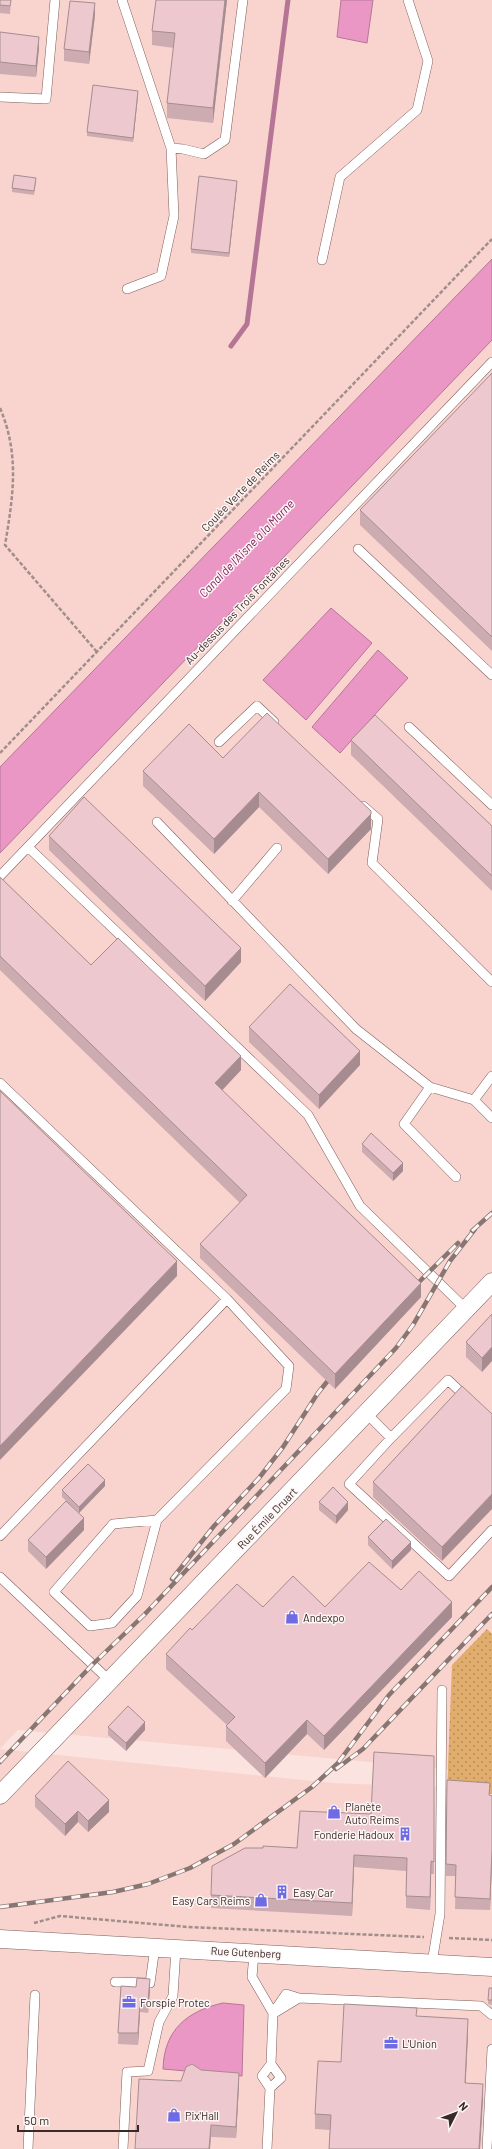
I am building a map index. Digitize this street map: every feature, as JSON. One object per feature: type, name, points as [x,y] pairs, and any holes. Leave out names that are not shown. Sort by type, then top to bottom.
[{"type":"street","name":"Rue Émile Druart","points":[[0,1795],[492,1282]]},
{"type":"street","name":"Rue Gutenberg","points":[[0,1939],[492,1967]]},
{"type":"lane","points":[[0,97],[46,98],[55,0]]},
{"type":"lane","points":[[122,0],[170,148],[174,216],[161,276],[127,289]]},
{"type":"lane","points":[[170,148],[183,149],[204,154],[225,140],[243,0]]},
{"type":"lane","points":[[322,260],[340,177],[417,110],[428,61],[408,0]]},
{"type":"lane","name":"Au-dessus des Trois Fontaines","points":[[0,876],[492,362]]},
{"type":"lane","points":[[358,549],[492,675]]},
{"type":"lane","points":[[219,742],[257,706],[280,728]]},
{"type":"lane","points":[[409,727],[492,805]]},
{"type":"lane","points":[[355,798],[378,819],[372,863],[492,982]]},
{"type":"lane","points":[[156,822],[356,1030],[430,1087],[474,1100],[492,1118]]},
{"type":"lane","points":[[28,847],[308,1115],[360,1206],[466,1309]]},
{"type":"lane","points":[[232,901],[277,848]]},
{"type":"lane","points":[[474,1100],[492,1076]]},
{"type":"lane","points":[[0,1083],[227,1299],[289,1366],[286,1389],[157,1520],[137,1596],[112,1623],[90,1626],[54,1592],[113,1524],[157,1520]]},
{"type":"lane","points":[[430,1087],[404,1124],[456,1177]]},
{"type":"lane","points":[[0,1536],[227,1299]]},
{"type":"lane","points":[[475,1405],[448,1380],[391,1438],[349,1484],[449,1576],[492,1530]]},
{"type":"lane","points":[[367,1414],[391,1438]]},
{"type":"lane","points":[[0,1577],[110,1681]]},
{"type":"lane","points":[[432,1963],[440,1914],[442,1690]]},
{"type":"lane","points":[[115,1982],[150,1983],[155,1947]]},
{"type":"lane","points":[[123,2149],[127,2072],[148,2071],[159,2022],[173,1996],[176,1948]]},
{"type":"lane","points":[[254,1953],[252,1977],[273,2013]]},
{"type":"lane","points":[[267,2149],[270,2088],[262,2076],[271,2064],[273,2013],[286,1994],[299,1998],[481,2006],[492,2015]]},
{"type":"lane","points":[[28,2149],[35,1996]]},
{"type":"lane","points":[[487,2149],[492,2049]]},
{"type":"lane","points":[[270,2088],[281,2078],[271,2064]]},
{"type":"path","name":"Coulée Verte de Reims","points":[[0,753],[492,239]]},
{"type":"path","points":[[0,408],[11,440],[14,492],[5,545],[97,652]]},
{"type":"path","points":[[29,1925],[60,1916],[188,1927],[492,1940]]},
{"type":"shaded area","points":[[0,0],[492,0],[492,1773],[18,1730],[0,1749]]},
{"type":"shaded area","points":[[487,1629],[492,1634],[492,1794],[447,1791],[452,1665]]},
{"type":"shaded area","points":[[0,1749],[333,1783],[492,1789],[492,2149],[0,2149]]},
{"type":"water","points":[[341,0],[373,0],[367,43],[337,37]]},
{"type":"water","name":"Canal de l'Aisne à la Marne","points":[[492,259],[492,340],[0,853],[0,767]]},
{"type":"water","points":[[331,608],[372,643],[306,720],[263,680]]},
{"type":"water","points":[[378,650],[408,678],[340,753],[312,727]]},
{"type":"water","points":[[223,2003],[244,2005],[242,2076],[163,2069],[164,2055],[168,2043],[180,2024],[188,2017],[199,2011]]},
{"type":"building","points":[[0,0],[11,0],[10,6],[0,5]]},
{"type":"building","points":[[156,0],[225,0],[213,108],[167,103],[175,33],[152,31]]},
{"type":"building","points":[[70,1],[95,3],[89,52],[64,49]]},
{"type":"building","points":[[0,32],[39,37],[36,66],[0,62]]},
{"type":"building","points":[[93,85],[138,91],[133,138],[87,132]]},
{"type":"building","points":[[14,175],[36,178],[34,191],[12,188]]},
{"type":"building","points":[[199,176],[237,181],[229,253],[191,249]]},
{"type":"building","points":[[492,373],[492,637],[360,510]]},
{"type":"building","points":[[267,713],[371,811],[371,814],[328,859],[259,792],[214,839],[143,771],[189,724],[223,758]]},
{"type":"building","points":[[375,715],[492,826],[492,876],[351,740]]},
{"type":"building","points":[[84,797],[241,948],[205,986],[49,836]]},
{"type":"building","points":[[0,877],[91,965],[118,938],[241,1056],[215,1083],[421,1283],[335,1374],[200,1244],[247,1195],[0,956]]},
{"type":"building","points":[[290,984],[360,1051],[319,1095],[249,1027]]},
{"type":"building","points":[[0,1091],[177,1261],[0,1446]]},
{"type":"building","points":[[371,1133],[403,1163],[393,1173],[362,1144]]},
{"type":"building","points":[[492,1314],[492,1347],[482,1358],[466,1342]]},
{"type":"building","points":[[462,1386],[492,1414],[492,1494],[442,1547],[373,1482]]},
{"type":"building","points":[[88,1464],[105,1480],[79,1507],[62,1490]]},
{"type":"building","points":[[333,1487],[348,1502],[336,1516],[319,1502]]},
{"type":"building","points":[[66,1501],[84,1518],[46,1557],[28,1540]]},
{"type":"building","points":[[386,1519],[411,1542],[392,1561],[368,1537]]},
{"type":"building","points":[[369,1562],[401,1590],[419,1571],[452,1602],[324,1736],[307,1720],[265,1763],[226,1726],[235,1717],[166,1654],[190,1628],[192,1630],[237,1584],[263,1607],[293,1576],[325,1607]]},
{"type":"building","points":[[128,1706],[145,1722],[126,1743],[108,1727]]},
{"type":"building","points":[[374,1752],[434,1756],[434,1862],[431,1861],[430,1897],[406,1896],[407,1858],[354,1855],[352,1903],[211,1895],[212,1866],[245,1848],[263,1848],[263,1846],[297,1848],[300,1811],[371,1814]]},
{"type":"building","points":[[68,1761],[109,1800],[88,1821],[78,1811],[65,1824],[35,1796]]},
{"type":"building","points":[[447,1780],[490,1783],[489,1795],[492,1796],[492,1849],[490,1899],[455,1897],[456,1865],[446,1864]]},
{"type":"building","points":[[137,1978],[150,1979],[148,2001],[140,2001],[138,2033],[118,2033],[121,1986],[136,1987]]},
{"type":"building","points":[[489,1988],[492,1988],[492,2000],[488,2000]]},
{"type":"building","points":[[344,2004],[417,2008],[416,2016],[468,2019],[465,2083],[483,2084],[479,2149],[329,2149],[331,2115],[315,2114],[318,2061],[341,2062]]},
{"type":"building","name":"Pix'Hall","points":[[192,2064],[201,2070],[239,2073],[236,2127],[211,2125],[209,2149],[135,2149],[139,2079],[181,2081],[186,2067]]},
{"type":"waterway","points":[[231,346],[247,324],[288,0]]},
{"type":"railway","points":[[472,1231],[492,1213]]},
{"type":"railway","points":[[0,1762],[93,1664],[144,1615],[396,1348],[413,1325],[450,1261],[475,1229]]},
{"type":"railway","points":[[411,1290],[458,1243]]},
{"type":"railway","points":[[172,1579],[214,1526],[259,1478],[283,1447],[318,1393],[334,1373]]},
{"type":"railway","points":[[0,1907],[113,1892],[148,1884],[190,1868],[234,1844],[312,1787],[337,1764],[389,1695],[492,1587]]},
{"type":"railway","points":[[336,1769],[363,1749],[492,1614]]},
{"type":"place","name":"Andexpo","points":[[292,1617]]},
{"type":"place","name":"Planète Auto Reims","points":[[334,1812]]},
{"type":"place","name":"Fonderie Hadoux","points":[[405,1834]]},
{"type":"place","name":"Easy Car","points":[[282,1892]]},
{"type":"place","name":"Easy Cars Reims","points":[[261,1900]]},
{"type":"place","name":"Forspie Protec","points":[[129,2002]]},
{"type":"place","name":"L'Union","points":[[391,2043]]},
{"type":"place","name":"Pix'Hall","points":[[174,2115]]}]
